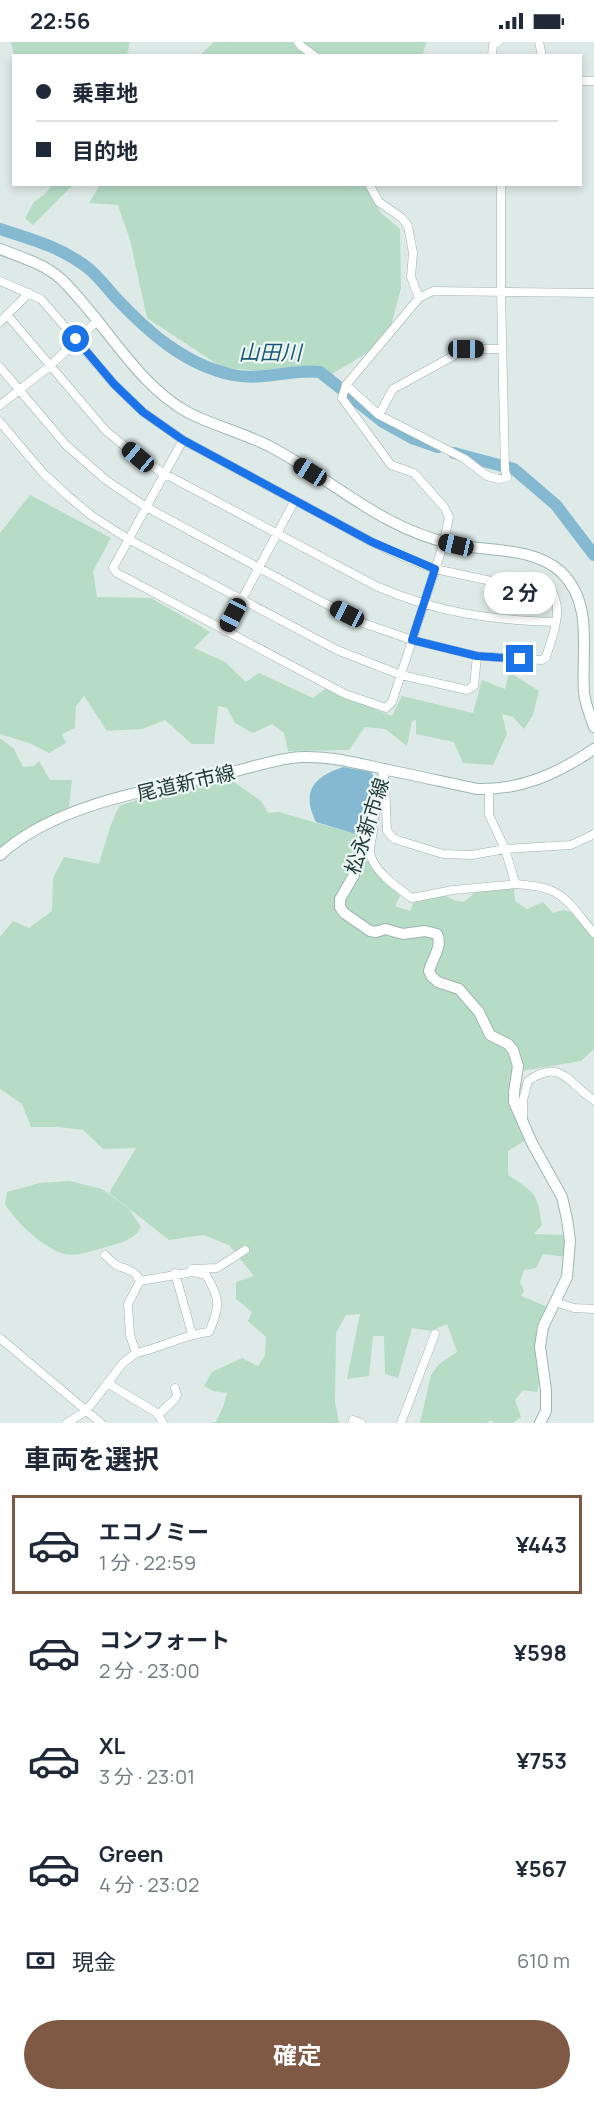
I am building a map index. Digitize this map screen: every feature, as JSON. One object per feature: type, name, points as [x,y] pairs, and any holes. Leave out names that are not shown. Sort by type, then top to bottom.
[{"type":"main road","points":[[0,249],[37,264],[60,278],[149,382],[169,400],[190,413],[270,447],[390,522],[416,534],[468,548],[518,553],[539,559],[560,570],[569,580],[583,605],[585,618],[584,692],[594,727]]},
{"type":"main road","name":"松永新市線","points":[[540,1423],[546,1411],[546,1390],[540,1347],[543,1327],[567,1278],[570,1241],[562,1197],[532,1143],[514,1102],[513,1092],[518,1066],[513,1050],[508,1044],[490,1035],[479,1012],[459,989],[432,978],[429,971],[439,945],[437,934],[425,931],[403,934],[385,929],[370,931],[344,913],[340,907],[340,899],[354,875],[358,857],[371,825],[385,769],[477,789],[512,788],[546,777],[594,749]]},
{"type":"main road","name":"尾道新市線","points":[[0,855],[16,841],[57,819],[139,792],[301,757],[341,759],[385,769]]},
{"type":"street","points":[[298,42],[312,54]]},
{"type":"street","points":[[370,186],[379,202],[402,218],[408,226],[413,253],[411,277],[419,298]]},
{"type":"street","points":[[346,385],[380,415],[465,459],[487,476],[500,479],[507,477],[502,349],[501,186]]},
{"type":"street","points":[[0,281],[41,299],[114,384],[143,412],[183,440],[372,542],[435,569],[496,582],[547,584],[556,594],[558,616],[546,657],[542,660],[477,656],[412,640],[363,623],[259,568],[146,507],[87,464],[66,445],[0,367]]},
{"type":"street","points":[[183,440],[113,568],[117,573],[225,632],[345,694],[386,708],[392,702],[444,542],[449,517],[444,507],[414,473],[391,465],[342,398],[346,385],[419,298],[434,291],[594,293]]},
{"type":"street","points":[[0,322],[29,293]]},
{"type":"street","points":[[8,316],[106,431],[138,457],[165,474],[376,586],[408,600],[474,617],[556,622]]},
{"type":"street","points":[[0,405],[50,366],[97,321]]},
{"type":"street","points":[[380,415],[393,389],[466,349],[502,349]]},
{"type":"street","points":[[0,422],[43,473],[93,516],[128,538],[337,650],[400,675],[467,690],[474,686],[477,656]]},
{"type":"street","points":[[225,632],[295,500]]},
{"type":"street","points":[[385,769],[387,831],[394,838],[421,849],[443,854],[471,855],[505,849],[571,845],[594,834]]},
{"type":"street","points":[[489,790],[489,815],[505,849],[517,884]]},
{"type":"street","points":[[371,825],[373,831],[370,853],[373,862],[396,887],[412,898],[517,884],[548,888],[576,910],[594,933]]},
{"type":"street","points":[[522,1121],[523,1100],[528,1081],[549,1070],[567,1076],[594,1100]]},
{"type":"street","points":[[174,1275],[175,1271],[217,1268],[245,1250]]},
{"type":"street","points":[[105,1255],[115,1264],[138,1276],[140,1281]]},
{"type":"street","points":[[67,1423],[86,1411],[123,1363],[136,1353],[150,1351],[192,1334],[209,1332],[218,1309],[215,1291],[206,1275],[193,1272],[140,1281]]},
{"type":"street","points":[[174,1275],[192,1334]]},
{"type":"street","points":[[136,1353],[130,1335],[128,1304],[140,1281]]},
{"type":"street","points":[[555,1302],[574,1308],[594,1309]]},
{"type":"street","points":[[401,1423],[435,1334]]},
{"type":"street","points":[[0,1338],[101,1423]]},
{"type":"street","points":[[107,1383],[160,1419],[175,1399],[177,1395],[175,1389]]},
{"type":"green space","points":[[11,42],[130,42],[127,54],[14,54]]},
{"type":"green space","points":[[214,42],[427,42],[422,54],[201,54]]},
{"type":"green space","points":[[51,186],[72,186],[33,225],[25,218],[34,202]]},
{"type":"green space","points":[[99,186],[366,186],[381,213],[400,229],[401,288],[387,341],[330,375],[223,368],[147,318],[130,240],[118,205],[89,203]]},
{"type":"green space","points":[[30,495],[111,538],[93,571],[97,597],[151,598],[210,632],[194,648],[225,662],[246,682],[259,673],[313,698],[325,689],[392,716],[402,696],[473,713],[482,680],[505,689],[509,672],[539,691],[533,715],[524,729],[513,717],[502,714],[507,734],[493,765],[463,763],[454,742],[416,734],[416,720],[412,721],[407,746],[385,729],[365,727],[349,750],[288,751],[284,733],[272,724],[253,733],[235,723],[227,708],[218,706],[214,744],[192,744],[165,720],[142,729],[107,731],[84,696],[76,706],[75,728],[62,734],[66,743],[49,753],[29,743],[0,734],[0,533]]},
{"type":"green space","points":[[0,738],[14,749],[23,767],[34,766],[39,761],[50,780],[72,780],[69,807],[23,830],[0,850]]},
{"type":"green space","points":[[228,778],[261,801],[268,813],[279,812],[359,835],[378,872],[400,896],[395,906],[410,911],[415,899],[442,894],[464,902],[477,891],[514,887],[515,901],[527,909],[543,902],[553,913],[564,910],[575,913],[594,936],[594,1049],[581,1061],[521,1071],[517,1062],[509,1081],[512,1111],[526,1140],[508,1151],[508,1175],[530,1190],[539,1206],[542,1225],[534,1234],[565,1235],[567,1257],[543,1254],[536,1268],[524,1270],[520,1282],[524,1291],[521,1296],[548,1307],[541,1376],[537,1392],[523,1390],[515,1400],[521,1417],[513,1423],[494,1423],[491,1420],[486,1423],[420,1423],[431,1375],[439,1364],[457,1352],[447,1324],[431,1331],[412,1328],[398,1378],[385,1374],[384,1336],[373,1336],[369,1376],[347,1379],[360,1314],[346,1315],[336,1333],[335,1402],[339,1423],[210,1423],[216,1422],[227,1393],[213,1391],[204,1386],[212,1372],[242,1358],[258,1366],[265,1355],[266,1337],[248,1321],[252,1312],[236,1299],[236,1282],[254,1276],[229,1245],[203,1235],[169,1240],[109,1193],[136,1148],[103,1149],[83,1130],[31,1127],[22,1104],[0,1089],[0,937],[13,921],[29,928],[52,911],[53,878],[64,857],[99,864],[119,806],[155,794]]},
{"type":"green space","points":[[69,1181],[102,1189],[129,1209],[141,1227],[139,1231],[128,1240],[110,1246],[82,1254],[65,1254],[48,1247],[31,1234],[5,1204],[7,1192],[40,1183]]},
{"type":"water","points":[[343,767],[371,772],[376,780],[366,826],[359,835],[316,822],[312,811],[310,794],[317,781]]},
{"type":"waterway","name":"山田川","points":[[0,229],[46,244],[78,261],[88,268],[154,335],[199,364],[233,375],[255,377],[320,372],[383,422],[412,438],[438,447]]},
{"type":"waterway","name":"山田川","points":[[454,453],[514,469],[556,505],[594,555]]},
{"type":"route","points":[[76,339],[114,384],[143,412],[183,440],[372,542],[435,569],[412,640],[477,656],[520,659]]}]
